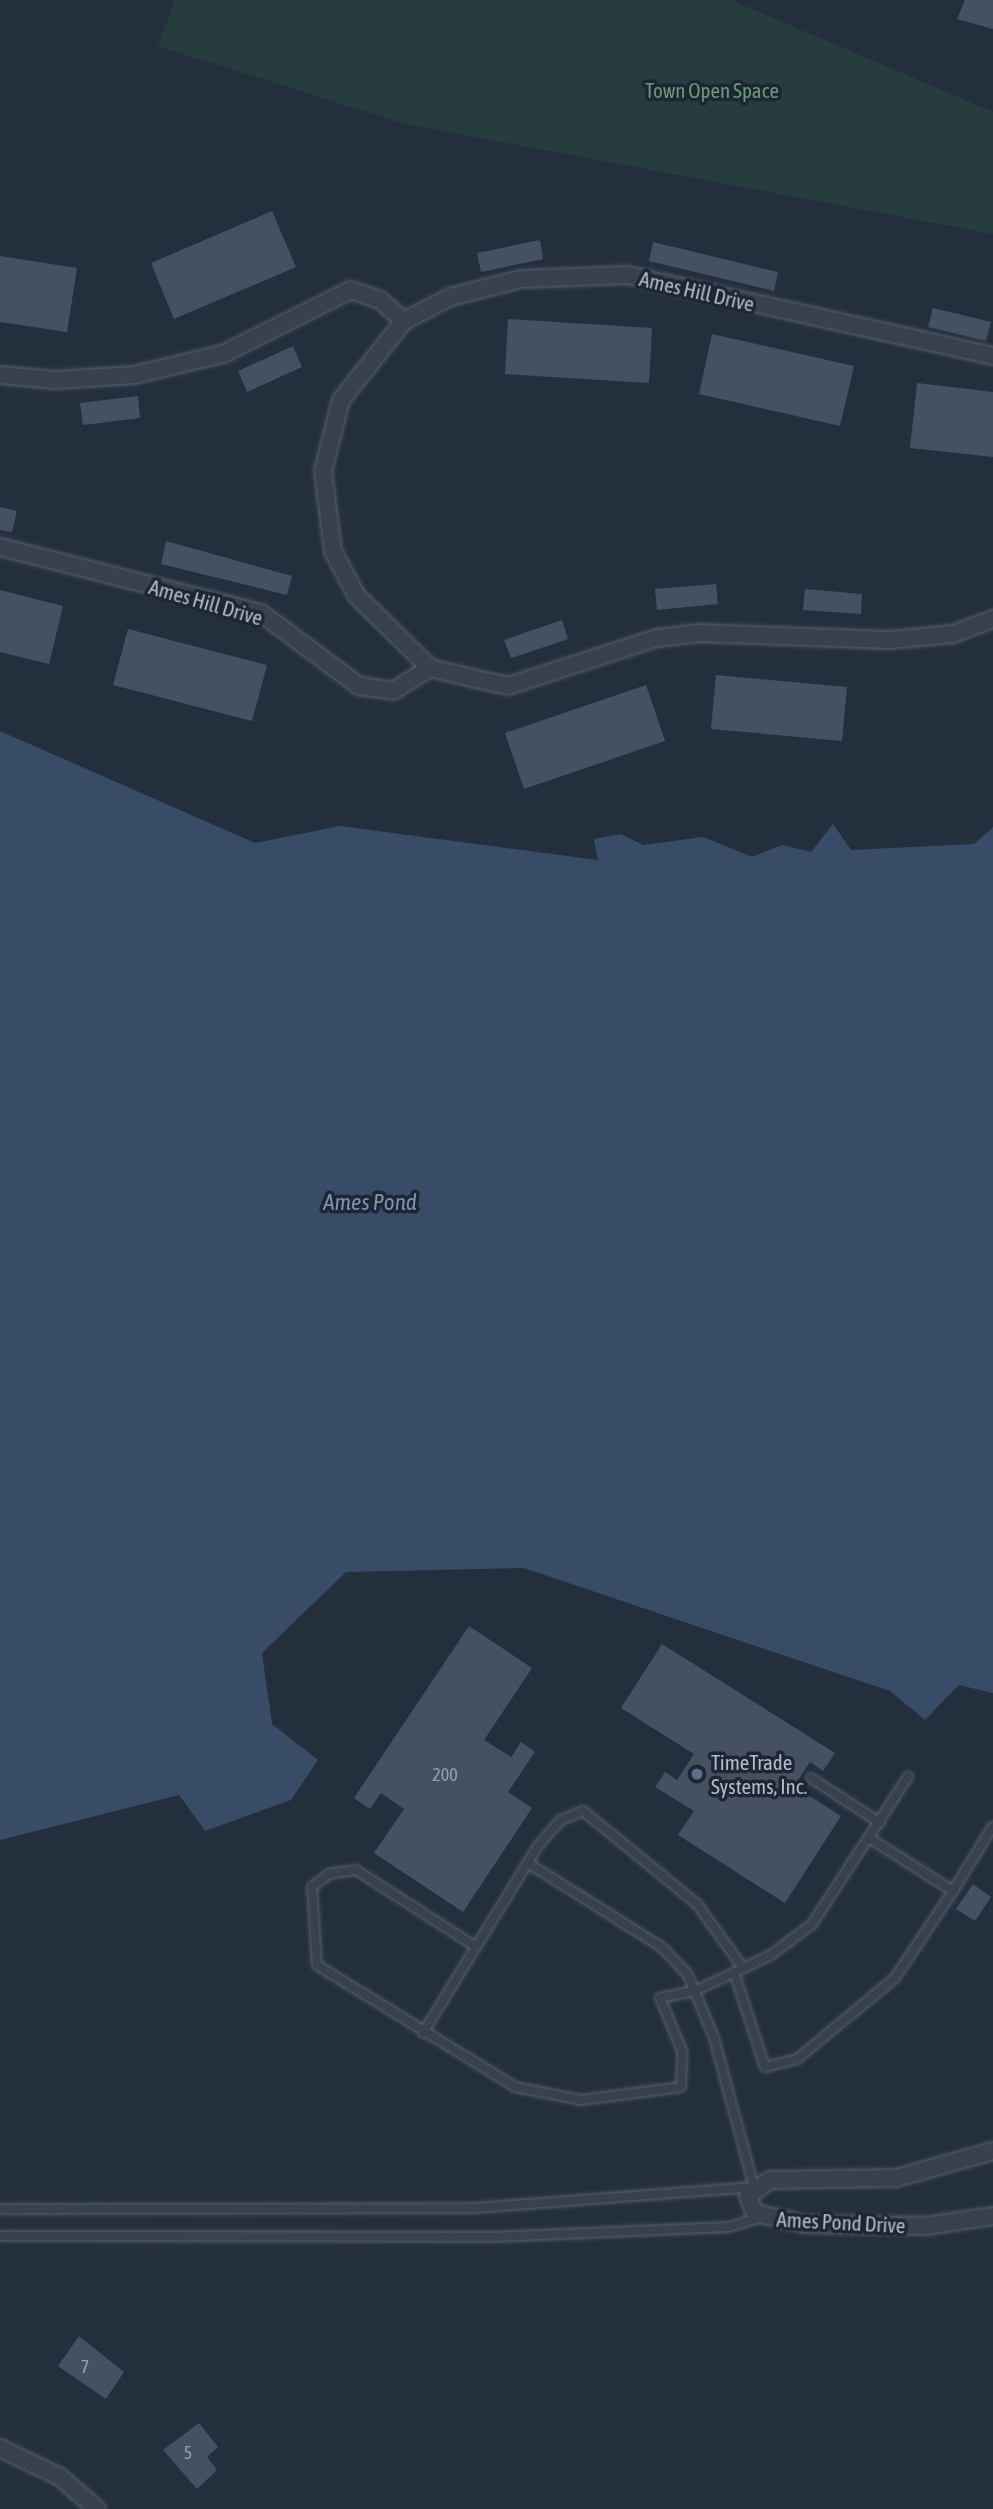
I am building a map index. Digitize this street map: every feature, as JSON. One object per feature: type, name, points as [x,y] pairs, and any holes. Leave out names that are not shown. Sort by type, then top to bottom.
[{"type":"street","name":"Ames Hill Drive","points":[[0,547],[261,613],[359,686],[393,691],[430,668],[356,595],[333,551],[324,497],[326,446],[341,400],[404,321],[482,287],[592,272],[993,356]]},
{"type":"street","points":[[0,375],[55,380],[134,375],[223,354],[351,290],[380,300],[404,321]]},
{"type":"street","points":[[430,668],[508,686],[657,638],[719,632],[889,640],[953,634],[993,619]]},
{"type":"street","name":"Ames Pond Drive","points":[[993,2151],[896,2178],[770,2180],[754,2187],[749,2206],[764,2216],[869,2227],[993,2216]]},
{"type":"street","points":[[0,2448],[60,2477],[97,2509]]},
{"type":"lane","points":[[811,1777],[880,1824]]},
{"type":"lane","points":[[476,1947],[356,1870],[329,1874],[312,1887],[317,1965],[423,2033],[515,2087],[581,2100],[632,2098],[681,2087],[682,2051],[660,1998],[697,1990],[739,1970],[812,1924],[871,1839],[908,1777]]},
{"type":"lane","points":[[423,2033],[528,1863],[561,1820],[583,1811],[697,1904],[739,1970],[765,2067],[797,2059],[895,1978],[993,1826]]},
{"type":"lane","points":[[871,1839],[953,1891]]},
{"type":"lane","points":[[0,2209],[474,2208],[754,2187],[697,1990],[663,1948],[528,1863]]},
{"type":"lane","points":[[0,2236],[492,2237],[729,2227],[764,2216]]},
{"type":"green space","name":"Town Open Space","points":[[175,0],[731,0],[993,112],[993,234],[405,124],[158,46]]},
{"type":"water","name":"Ames Pond","points":[[0,731],[255,843],[340,826],[598,860],[594,839],[621,834],[643,845],[703,837],[752,857],[782,845],[811,852],[833,824],[851,850],[974,844],[993,827],[993,1693],[959,1685],[925,1720],[890,1691],[524,1568],[346,1572],[262,1653],[272,1724],[318,1760],[291,1800],[205,1831],[179,1795],[0,1840]]},
{"type":"building","points":[[965,0],[993,0],[993,29],[957,19]]},
{"type":"building","points":[[272,211],[296,267],[174,319],[151,263]]},
{"type":"building","points":[[540,240],[543,259],[481,272],[477,253]]},
{"type":"building","points":[[653,242],[778,272],[774,291],[649,261]]},
{"type":"building","points":[[0,256],[77,268],[67,332],[0,322]]},
{"type":"building","points":[[933,308],[991,322],[986,341],[928,327]]},
{"type":"building","points":[[508,319],[652,328],[649,383],[505,374]]},
{"type":"building","points":[[712,334],[854,366],[840,426],[699,394]]},
{"type":"building","points":[[293,346],[302,367],[247,392],[238,371]]},
{"type":"building","points":[[917,383],[993,392],[993,457],[910,448]]},
{"type":"building","points":[[138,396],[140,418],[83,425],[80,403]]},
{"type":"building","points":[[0,507],[17,511],[12,532],[0,530]]},
{"type":"building","points":[[166,541],[292,576],[287,595],[161,564]]},
{"type":"building","points":[[716,584],[718,604],[657,610],[655,589]]},
{"type":"building","points":[[805,589],[862,594],[861,614],[803,610]]},
{"type":"building","points":[[0,590],[63,606],[49,664],[0,652]]},
{"type":"building","points":[[562,620],[568,639],[511,658],[504,640]]},
{"type":"building","points":[[128,629],[267,665],[252,721],[113,685]]},
{"type":"building","points":[[716,675],[847,687],[842,741],[711,729]]},
{"type":"building","points":[[646,685],[665,741],[524,789],[505,733]]},
{"type":"building","points":[[469,1626],[532,1668],[484,1740],[511,1757],[521,1742],[535,1752],[508,1792],[532,1808],[463,1912],[374,1853],[404,1809],[381,1793],[370,1809],[354,1798]]},
{"type":"building","points":[[662,1644],[835,1753],[823,1771],[810,1762],[794,1786],[841,1816],[785,1903],[678,1835],[694,1811],[655,1787],[665,1772],[677,1780],[694,1754],[621,1708]]},
{"type":"building","points":[[973,1884],[991,1897],[975,1921],[956,1909]]},
{"type":"building","points":[[79,2336],[124,2372],[106,2399],[58,2366]]},
{"type":"building","points":[[199,2423],[218,2447],[207,2457],[217,2470],[197,2489],[163,2450]]},
{"type":"place","name":"TimeTrade Systems, Inc.","points":[[697,1774]]}]
